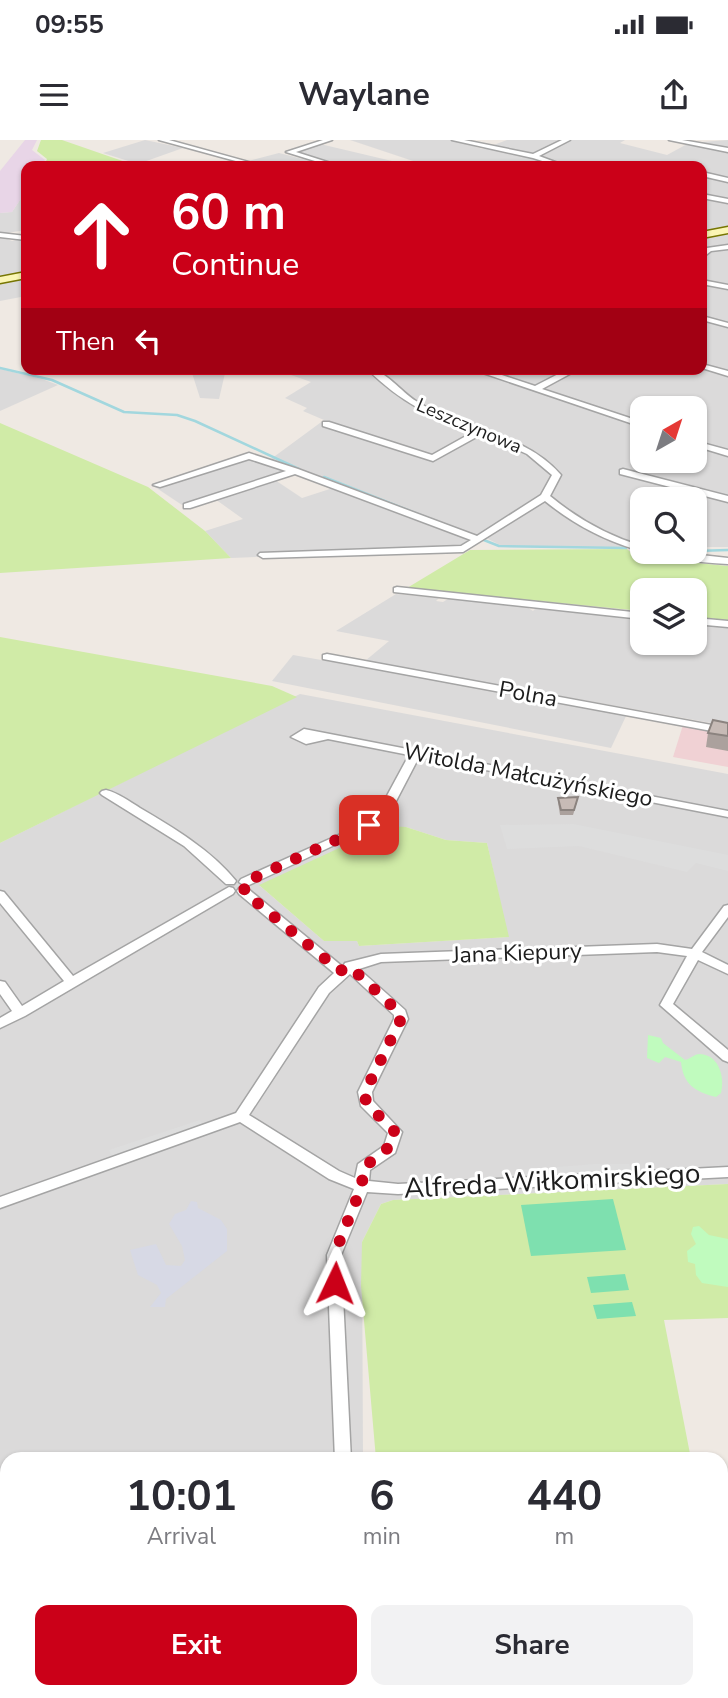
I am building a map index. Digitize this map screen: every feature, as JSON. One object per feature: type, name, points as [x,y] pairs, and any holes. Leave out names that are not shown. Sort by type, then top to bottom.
[{"type":"street","points":[[162,140],[241,161]]},
{"type":"street","points":[[320,161],[289,152],[330,140]]},
{"type":"street","points":[[455,140],[548,161]]},
{"type":"street","points":[[534,156],[567,140]]},
{"type":"street","points":[[672,140],[728,150]]},
{"type":"street","points":[[707,175],[728,180]]},
{"type":"street","points":[[707,196],[718,192]]},
{"type":"street","points":[[707,197],[728,201]]},
{"type":"street","points":[[707,234],[728,230]]},
{"type":"street","points":[[0,235],[21,237]]},
{"type":"street","points":[[707,251],[728,247]]},
{"type":"street","points":[[0,280],[21,276]]},
{"type":"street","points":[[710,283],[728,287]]},
{"type":"street","points":[[707,320],[728,326]]},
{"type":"street","points":[[707,368],[728,374]]},
{"type":"street","name":"Leszczynowa","points":[[378,375],[414,404],[515,444],[547,463],[556,475],[545,497]]},
{"type":"street","points":[[493,375],[630,421]]},
{"type":"street","points":[[536,389],[563,375]]},
{"type":"street","points":[[326,424],[433,458],[481,431]]},
{"type":"street","points":[[707,447],[728,453]]},
{"type":"street","points":[[157,485],[249,456],[481,537]]},
{"type":"street","points":[[187,506],[295,471]]},
{"type":"street","points":[[624,472],[728,499]]},
{"type":"street","points":[[263,555],[463,549],[545,497],[603,535],[641,551],[688,559],[728,561]]},
{"type":"street","points":[[397,590],[630,615]]},
{"type":"street","points":[[707,622],[728,624]]},
{"type":"street","name":"Polna","points":[[327,657],[728,731]]},
{"type":"street","name":"Witolda Małcużyńskiego","points":[[328,736],[728,814]]},
{"type":"street","points":[[0,1024],[229,886],[244,887],[369,825],[385,810],[416,753]]},
{"type":"street","points":[[106,793],[219,869],[229,886]]},
{"type":"street","points":[[244,887],[400,1013],[401,1019],[365,1092],[366,1103],[395,1132],[394,1143],[363,1168],[362,1186],[334,1255],[342,1452]]},
{"type":"street","points":[[0,895],[71,982]]},
{"type":"street","points":[[728,909],[695,953],[666,1004],[728,1057]]},
{"type":"street","name":"Jana Kiepury","points":[[345,969],[381,958],[657,948],[695,953],[728,970]]},
{"type":"street","points":[[0,1203],[241,1116],[324,990],[345,969]]},
{"type":"street","points":[[0,985],[20,1013]]},
{"type":"street","points":[[241,1116],[334,1175],[362,1186]]},
{"type":"street","name":"Alfreda Wiłkomirskiego","points":[[362,1186],[398,1189],[728,1172]]},
{"type":"shaded area","points":[[25,140],[37,140],[32,150],[45,160],[21,161],[21,198],[12,212],[0,213],[0,171]]},
{"type":"shaded area","points":[[145,140],[183,148],[146,161],[128,161],[103,153]]},
{"type":"shaded area","points":[[350,140],[452,140],[483,149],[507,140],[625,140],[620,143],[667,155],[689,143],[728,140],[728,547],[707,547],[707,487],[630,487],[630,543],[626,547],[514,547],[500,545],[486,538],[469,548],[231,558],[205,531],[243,519],[215,499],[275,480],[302,498],[336,487],[271,459],[324,420],[303,411],[307,408],[285,398],[311,382],[291,375],[707,375],[707,161],[413,161]]},
{"type":"shaded area","points":[[320,144],[392,161],[324,161],[292,152]]},
{"type":"shaded area","points":[[279,153],[310,161],[248,161]]},
{"type":"shaded area","points":[[21,198],[21,231],[0,234],[0,213],[12,212]]},
{"type":"shaded area","points":[[0,236],[12,241],[21,238],[21,297],[0,301]]},
{"type":"shaded area","points":[[0,369],[58,385],[0,411]]},
{"type":"shaded area","points":[[193,375],[225,375],[219,399],[200,398]]},
{"type":"shaded area","points":[[250,458],[283,469],[284,472],[182,505],[155,487]]},
{"type":"shaded area","points":[[396,594],[439,598],[436,601],[443,602],[451,597],[522,604],[533,611],[537,607],[630,618],[630,655],[707,655],[707,624],[728,627],[728,726],[365,661],[389,641],[336,631]]},
{"type":"shaded area","points":[[293,655],[627,714],[611,748],[272,681]]},
{"type":"shaded area","points":[[300,694],[728,774],[728,1184],[393,1200],[381,1204],[362,1242],[363,1452],[0,1452],[0,843]],"holes":[[[406,827],[446,840],[487,843],[508,937],[359,946],[357,941],[324,941],[260,886]]]},
{"type":"shaded area","points":[[683,725],[728,733],[728,767],[673,757]]},
{"type":"shaded area","points":[[573,824],[728,855],[728,871],[696,863],[687,872],[579,846],[507,849],[500,825]]},
{"type":"shaded area","points":[[200,1120],[203,1125],[112,1157],[109,1150]]},
{"type":"shaded area","points":[[629,1164],[635,1171],[517,1177],[520,1170]]},
{"type":"shaded area","points":[[191,1201],[197,1202],[198,1208],[221,1220],[227,1229],[227,1251],[166,1299],[165,1307],[150,1307],[161,1293],[157,1285],[138,1275],[130,1250],[156,1244],[166,1265],[181,1266],[185,1260],[182,1246],[169,1224],[175,1214],[186,1210]]},
{"type":"green space","points":[[41,140],[62,140],[123,161],[46,161],[37,151]]},
{"type":"green space","points":[[0,423],[148,487],[205,531],[231,558],[0,573]]},
{"type":"green space","points":[[627,549],[630,552],[630,564],[728,566],[728,620],[707,618],[707,578],[630,578],[630,610],[407,588],[470,550]]},
{"type":"green space","points":[[0,637],[272,686],[297,697],[0,843]]},
{"type":"green space","points":[[387,826],[406,827],[446,840],[487,843],[509,937],[359,946],[357,941],[324,941],[259,885]]},
{"type":"green space","points":[[648,1035],[661,1038],[663,1043],[685,1060],[700,1054],[707,1055],[720,1069],[721,1093],[716,1097],[691,1086],[684,1076],[681,1062],[665,1057],[659,1063],[647,1058]]},
{"type":"green space","points":[[728,1184],[728,1318],[664,1320],[690,1452],[375,1452],[361,1286],[362,1242],[381,1204],[393,1200]]},
{"type":"green space","points":[[613,1199],[626,1250],[531,1256],[521,1205]]},
{"type":"green space","points":[[699,1226],[709,1235],[728,1239],[728,1287],[702,1283],[696,1275],[695,1264],[688,1262],[687,1251],[696,1244],[691,1234],[693,1227]]},
{"type":"green space","points":[[625,1274],[629,1290],[591,1293],[587,1277]]},
{"type":"green space","points":[[632,1302],[636,1316],[597,1319],[593,1305]]},
{"type":"building","points":[[713,720],[728,723],[728,736],[708,733]]},
{"type":"building","points":[[578,797],[574,810],[561,810],[558,798]]},
{"type":"waterway","points":[[0,368],[21,373]]},
{"type":"waterway","points":[[30,375],[52,380],[124,412],[177,415],[195,421],[299,469]]},
{"type":"waterway","points":[[324,477],[499,546],[626,548]]},
{"type":"waterway","points":[[707,551],[728,550]]},
{"type":"route","points":[[335,1283],[334,1255],[362,1186],[363,1168],[390,1149],[394,1143],[395,1132],[372,1111],[366,1103],[365,1092],[401,1019],[400,1013],[349,966],[340,971],[243,891],[247,886],[245,882],[369,825]]}]
